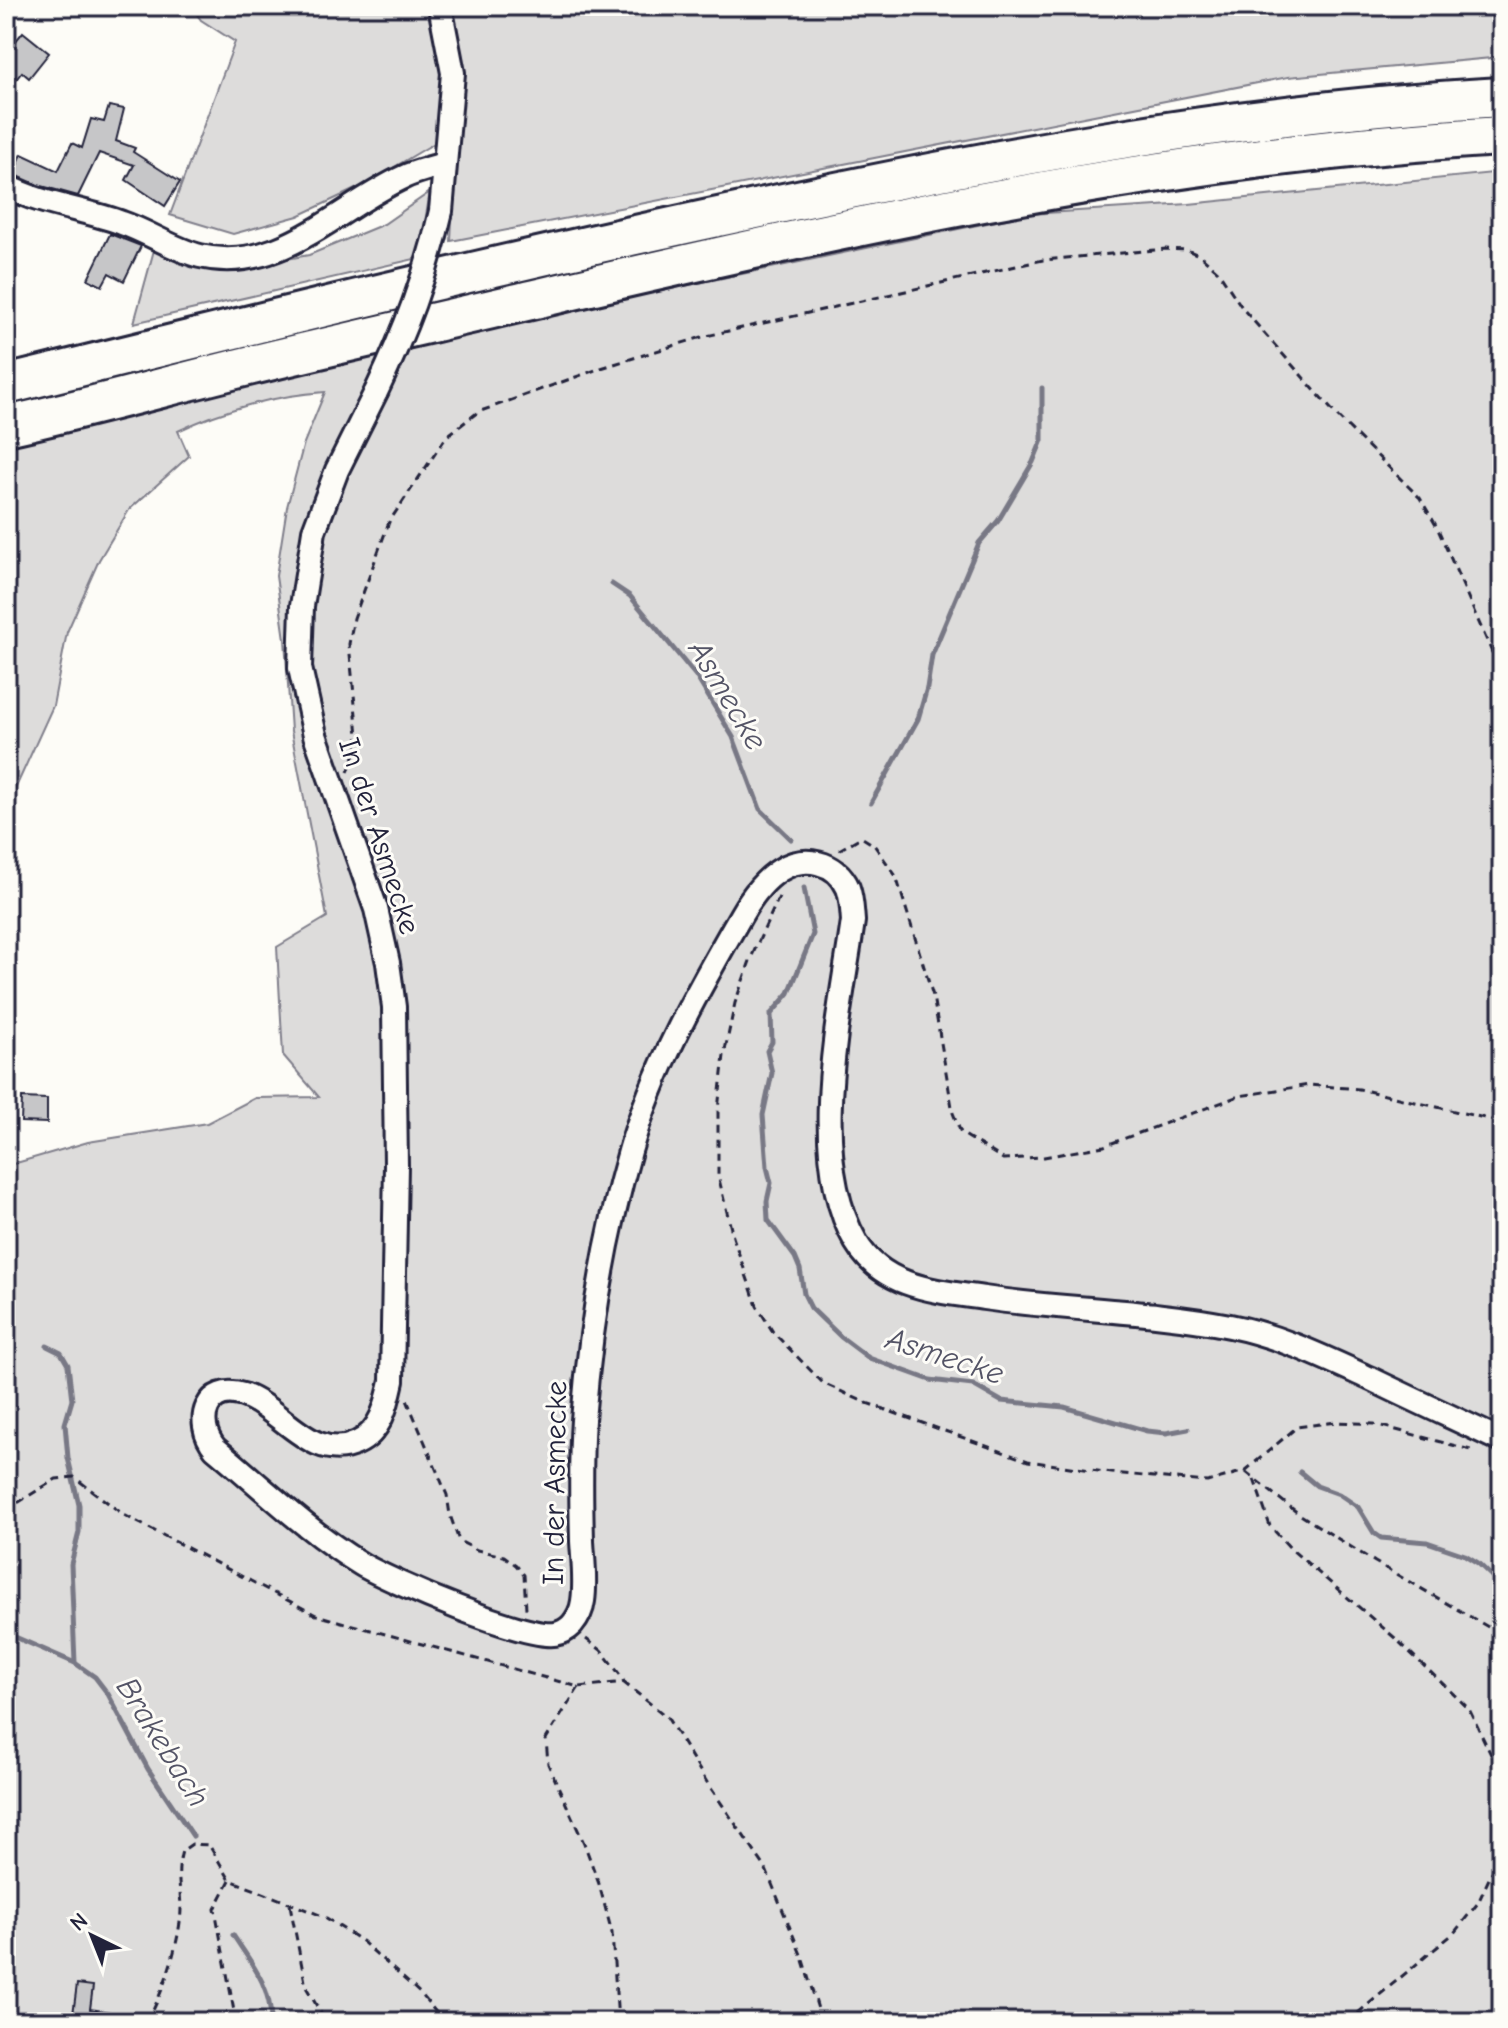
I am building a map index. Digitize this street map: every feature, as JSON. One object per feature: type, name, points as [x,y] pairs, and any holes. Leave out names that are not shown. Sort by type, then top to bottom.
[{"type":"highway","points":[[6,385],[550,253],[885,181],[1063,147],[1228,123],[1390,103],[1502,97]]},
{"type":"highway","points":[[6,426],[705,259],[935,209],[1344,147],[1502,136]]},
{"type":"street","name":"In der Asmecke","points":[[440,6],[453,73],[441,211],[416,304],[337,470],[314,531],[302,606],[300,668],[315,735],[376,909],[394,1007],[396,1165],[392,1381],[388,1402],[375,1428],[367,1437],[347,1447],[324,1446],[312,1441],[258,1402],[225,1393],[204,1411],[203,1429],[215,1448],[325,1540],[394,1581],[531,1632],[556,1634],[573,1624],[580,1614],[583,1601],[580,1462],[587,1365],[607,1249],[630,1149],[681,1025],[744,910],[763,885],[783,868],[802,862],[824,864]]},
{"type":"street","points":[[8,190],[85,210],[125,224],[177,249],[200,256],[237,260],[278,250],[406,175],[444,164]]},
{"type":"street","points":[[824,864],[834,870],[848,889],[853,921],[831,1088],[829,1125],[833,1171],[856,1242],[876,1266],[905,1283],[931,1290],[1177,1318],[1231,1326],[1268,1336],[1306,1349],[1492,1447]]},
{"type":"path","points":[[335,796],[353,761],[358,735],[349,644],[354,618],[389,522],[447,436],[478,412],[601,368],[702,337],[1043,260],[1177,250],[1201,256],[1218,271],[1243,309],[1338,417],[1420,498],[1437,527],[1502,675]]},
{"type":"path","points":[[824,864],[847,844],[861,837],[874,845],[896,876],[933,996],[953,1113],[961,1133],[1003,1159],[1044,1157],[1104,1146],[1239,1096],[1309,1085],[1359,1089],[1502,1122]]},
{"type":"path","points":[[392,1381],[406,1396],[437,1467],[459,1541],[477,1550],[504,1556],[524,1575],[531,1632]]},
{"type":"path","points":[[1492,1447],[1374,1424],[1337,1422],[1297,1427],[1245,1471],[1299,1514],[1502,1635]]},
{"type":"path","points":[[6,1510],[56,1479],[74,1477],[124,1515],[316,1615],[579,1687],[625,1682]]},
{"type":"path","points":[[1254,1479],[1270,1526],[1292,1550],[1395,1638],[1469,1709],[1495,1763],[1502,1790]]},
{"type":"path","points":[[573,1624],[601,1650],[625,1682]]},
{"type":"path","points":[[625,1682],[622,1680],[667,1717],[765,1867],[802,1957],[822,2022]]},
{"type":"path","points":[[579,1687],[546,1739],[548,1764],[599,1884],[612,1933],[618,2022]]},
{"type":"path","points":[[147,2022],[176,1941],[181,1908],[177,1870],[182,1851],[192,1844],[209,1845],[230,1880],[325,1917],[363,1942],[421,1994],[444,2022]]},
{"type":"path","points":[[1347,2022],[1454,1933],[1478,1903],[1502,1850]]},
{"type":"path","points":[[230,1880],[215,1909],[236,2022]]},
{"type":"path","points":[[290,1904],[306,1987],[326,2022]]},
{"type":"shaded area","points":[[191,6],[434,6],[445,74],[443,138],[364,185],[298,216],[233,234],[170,215],[235,42],[201,20]]},
{"type":"shaded area","points":[[448,6],[1502,6],[1502,57],[1288,77],[451,241],[459,71]]},
{"type":"shaded area","points":[[1502,172],[1502,2022],[6,2022],[6,1166],[88,1142],[207,1123],[255,1098],[319,1097],[283,1055],[277,947],[327,917],[291,731],[285,639],[276,576],[287,507],[304,443],[325,392],[287,396],[249,405],[178,431],[189,456],[129,510],[99,560],[67,632],[53,706],[6,809],[6,440],[588,306],[1030,214],[1189,204]]},
{"type":"shaded area","points":[[430,192],[419,258],[134,323],[154,250],[219,271],[309,255],[384,224]]},
{"type":"building","points":[[23,32],[49,53],[29,78],[22,72],[6,92],[6,53]]},
{"type":"building","points":[[109,106],[124,109],[116,141],[135,148],[133,152],[180,182],[165,206],[126,180],[134,165],[99,153],[78,196],[38,185],[13,174],[22,154],[58,171],[72,143],[82,148],[91,119],[104,122]]},
{"type":"building","points":[[110,234],[141,246],[124,281],[109,273],[102,286],[88,279]]},
{"type":"building","points":[[22,1098],[47,1099],[47,1123],[21,1122]]},
{"type":"building","points":[[77,1984],[93,1986],[90,2009],[118,2013],[117,2022],[72,2022]]},
{"type":"waterway","points":[[871,803],[918,719],[932,655],[979,543],[998,521],[1033,462],[1042,440],[1042,388]]},
{"type":"waterway","name":"Asmecke","points":[[612,584],[630,596],[696,676],[733,737],[760,809],[791,839]]},
{"type":"waterway","name":"Asmecke","points":[[804,888],[813,934],[789,993],[771,1014],[772,1042],[767,1051],[772,1073],[763,1115],[771,1183],[767,1201],[768,1220],[795,1257],[804,1294],[811,1308],[869,1358],[930,1380],[973,1385],[1001,1401],[1064,1407],[1147,1431],[1166,1433],[1188,1429]]},
{"type":"waterway","points":[[47,1346],[61,1353],[68,1365],[72,1400],[65,1424],[68,1458],[79,1505],[79,1532],[71,1564],[75,1663]]},
{"type":"waterway","name":"Asmecke","points":[[1300,1472],[1317,1486],[1339,1494],[1358,1507],[1374,1533],[1381,1538],[1427,1542],[1465,1555],[1502,1586]]},
{"type":"waterway","name":"Brakebach","points":[[6,1633],[75,1663],[95,1677],[108,1694],[148,1769],[193,1836]]},
{"type":"waterway","name":"Brakebach","points":[[233,1935],[264,1986],[271,2022]]}]
